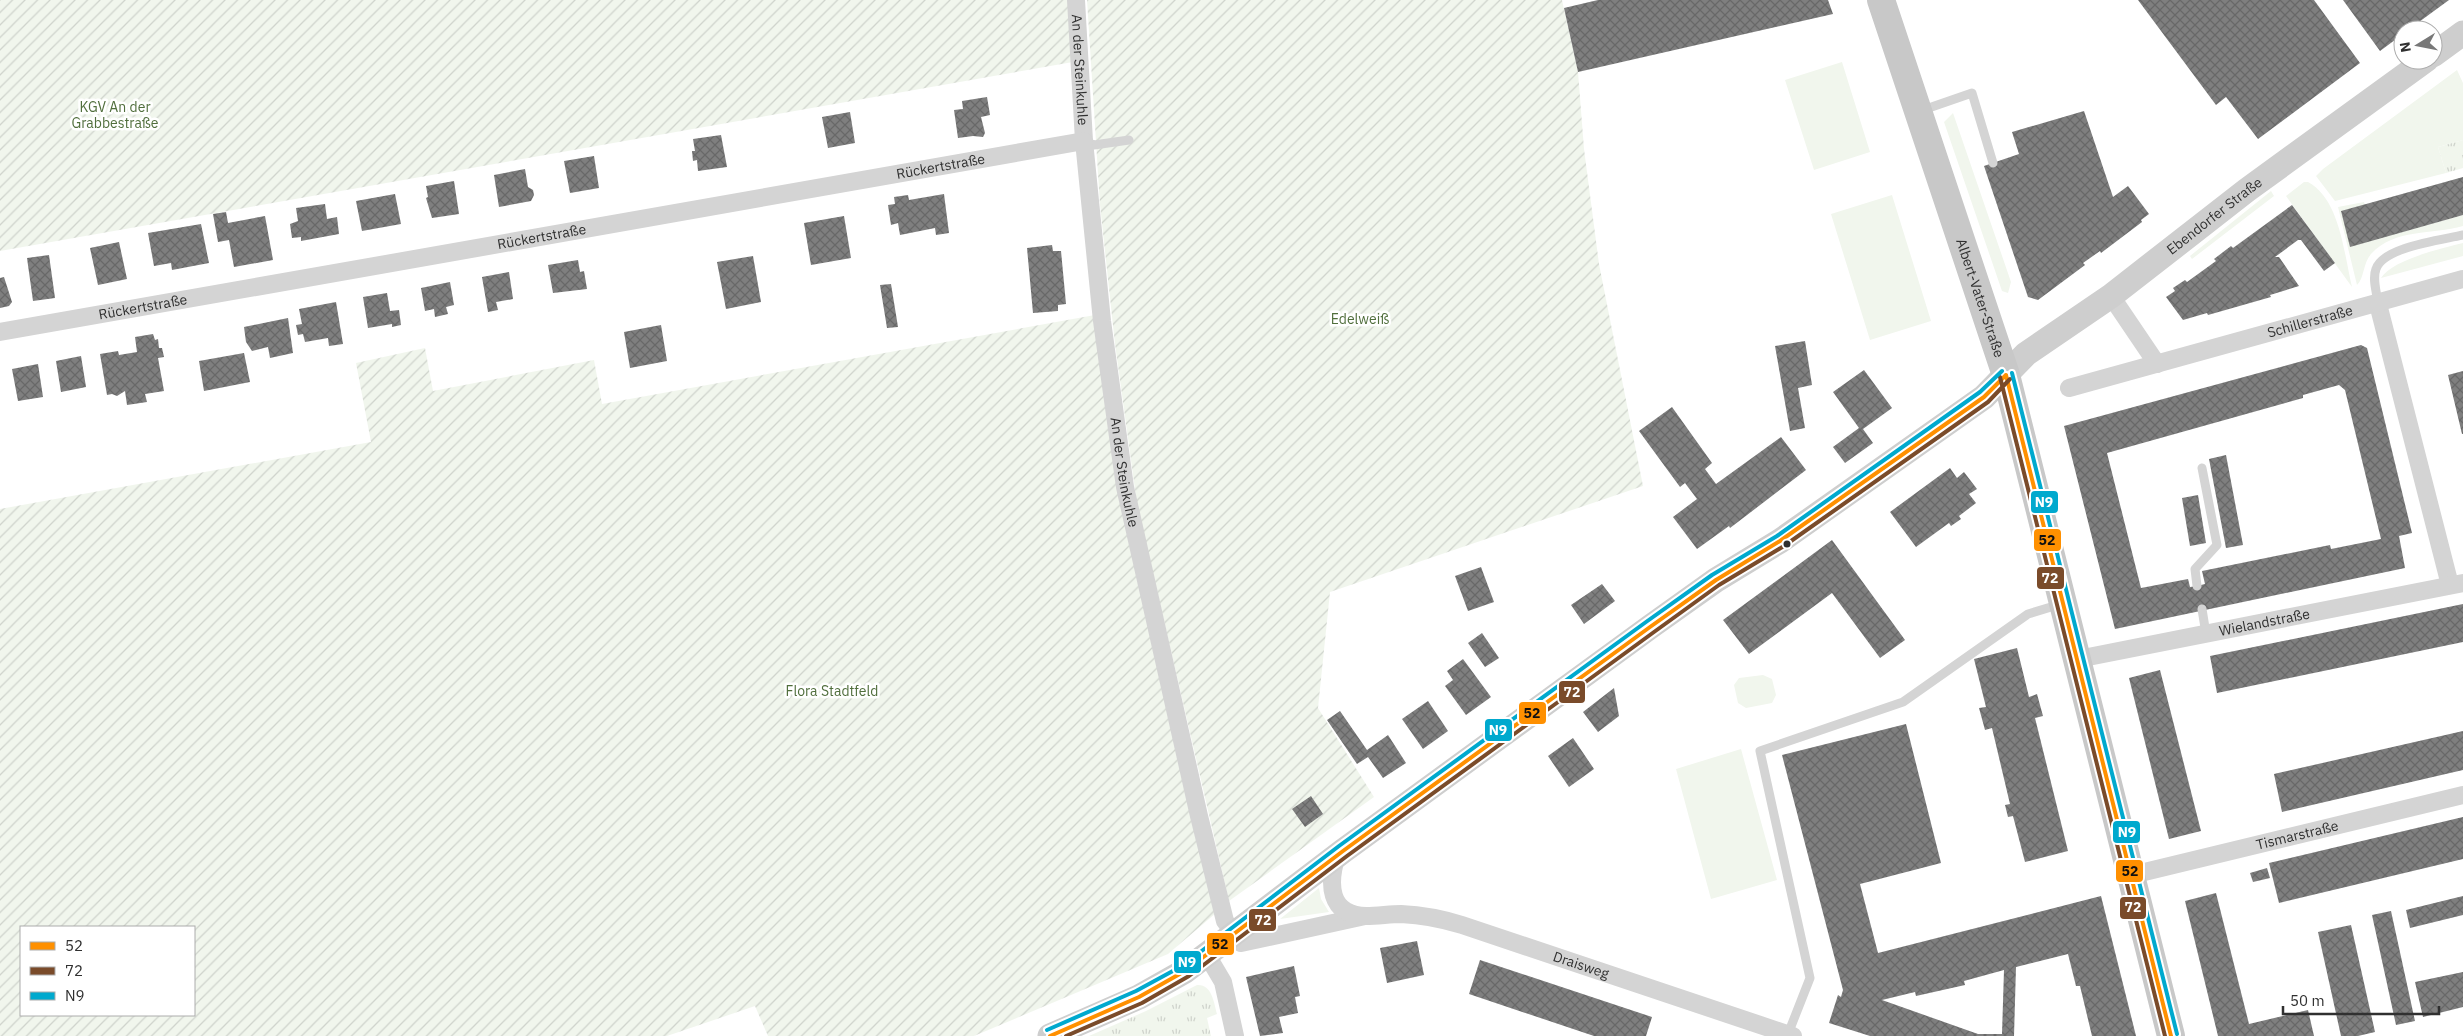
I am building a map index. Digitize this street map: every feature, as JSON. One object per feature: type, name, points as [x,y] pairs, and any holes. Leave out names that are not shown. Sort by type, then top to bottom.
[{"type":"main road","name":"Albert-Vater-Straße","points":[[1881,0],[2006,375],[2171,1036]]},
{"type":"street","name":"An der Steinkuhle","points":[[1076,0],[1084,141],[1102,321],[1125,487],[1199,816],[1225,921],[1234,934]]},
{"type":"street","points":[[2443,48],[2463,33]]},
{"type":"street","name":"Ebendorfer Straße","points":[[1050,1036],[1139,997],[1166,983],[1207,954],[1337,856],[1700,592],[1780,541],[1984,397],[2026,354],[2111,296],[2247,190],[2412,70]]},
{"type":"street","name":"Rückertstraße","points":[[0,332],[1084,141]]},
{"type":"street","name":"Schillerstraße","points":[[2069,388],[2463,280]]},
{"type":"street","points":[[2111,296],[2157,364]]},
{"type":"street","name":"Wielandstraße","points":[[2078,659],[2456,584],[2378,304]]},
{"type":"street","name":"Tismarstraße","points":[[2132,875],[2463,795]]},
{"type":"street","name":"Draisweg","points":[[1337,856],[1330,883],[1333,895],[1340,905],[1365,916]]},
{"type":"street","name":"Draisweg","points":[[1234,934],[1241,943],[1365,916],[1419,916],[1462,925],[1791,1035]]},
{"type":"street","points":[[1207,954],[1223,982],[1236,1036]]},
{"type":"lane","points":[[1918,112],[1972,93],[1994,162]]},
{"type":"lane","points":[[1084,141],[1094,145],[1129,140]]},
{"type":"lane","points":[[2378,304],[2375,270],[2380,261],[2395,252],[2463,235]]},
{"type":"lane","points":[[2197,586],[2195,570],[2217,545],[2202,468]]},
{"type":"lane","points":[[1791,1035],[1810,978],[1760,751],[1903,702],[2028,614],[2064,603]]},
{"type":"lane","points":[[2202,609],[2206,634]]},
{"type":"green space","name":"KGV An der Grabbestraße","points":[[0,0],[1068,0],[1073,62],[0,251]]},
{"type":"green space","name":"Edelweiß","points":[[1087,0],[1562,0],[1578,72],[1584,149],[1599,264],[1643,486],[1330,592],[1318,708],[1374,797],[1229,901],[1137,504],[1115,344],[1100,205]]},
{"type":"green space","points":[[1842,62],[1870,152],[1814,170],[1785,80]]},
{"type":"green space","points":[[2457,70],[2463,83],[2463,140],[2438,147],[2446,173],[2335,201],[2316,176]]},
{"type":"green space","points":[[1953,113],[2011,282],[2008,293],[2002,291],[1944,122]]},
{"type":"green space","points":[[2463,140],[2463,168],[2446,173],[2438,147]]},
{"type":"green space","points":[[2304,182],[2308,182],[2319,190],[2334,214],[2343,244],[2352,287],[2286,196]]},
{"type":"green space","points":[[2271,191],[2274,196],[2192,259],[2190,256]]},
{"type":"green space","points":[[1892,195],[1931,321],[1870,340],[1831,214]]},
{"type":"green space","points":[[2364,202],[2365,205],[2341,212],[2351,246],[2463,215],[2463,226],[2402,236],[2391,240],[2371,254],[2357,285],[2338,207]]},
{"type":"green space","points":[[2463,243],[2463,256],[2381,278],[2395,266],[2406,260]]},
{"type":"green space","name":"Flora Stadtfeld","points":[[1095,315],[1216,913],[1168,954],[974,1036],[768,1036],[755,1006],[667,1036],[0,1036],[0,509],[371,442],[356,363],[425,348],[433,391],[594,360],[602,404]]},
{"type":"green space","points":[[1763,675],[1772,679],[1776,695],[1772,703],[1746,708],[1738,703],[1734,685],[1739,678]]},
{"type":"green space","points":[[1741,749],[1777,880],[1711,899],[1676,769]]},
{"type":"green space","points":[[1319,888],[1321,899],[1329,912],[1280,919]]},
{"type":"green space","points":[[1197,985],[1209,991],[1215,1005],[1217,1014],[1207,1018],[1211,1036],[1089,1036],[1146,1011]]},
{"type":"building","points":[[1598,0],[1828,0],[1833,14],[1578,72],[1564,8]]},
{"type":"building","points":[[2138,0],[2314,0],[2360,63],[2258,139],[2226,97],[2216,105]]},
{"type":"building","points":[[2343,0],[2449,0],[2422,20],[2393,20],[2393,41],[2380,51]]},
{"type":"building","points":[[987,97],[990,115],[981,117],[985,133],[983,137],[958,138],[954,110],[963,109],[962,101]]},
{"type":"building","points":[[2084,111],[2113,197],[2128,186],[2149,214],[2141,220],[2142,222],[2101,253],[2100,251],[2083,263],[2085,265],[2038,300],[2028,297],[1984,166],[2019,154],[2012,132]]},
{"type":"building","points":[[850,112],[855,143],[828,148],[822,117]]},
{"type":"building","points":[[721,135],[727,167],[698,171],[697,160],[693,161],[692,151],[695,151],[693,139]]},
{"type":"building","points":[[594,156],[599,188],[570,193],[564,161]]},
{"type":"building","points":[[525,169],[528,187],[533,190],[534,195],[531,201],[499,207],[494,175]]},
{"type":"building","points":[[2463,177],[2463,215],[2350,247],[2341,211]]},
{"type":"building","points":[[454,181],[459,214],[432,218],[426,198],[428,197],[426,186]]},
{"type":"building","points":[[395,194],[401,224],[362,231],[356,201]]},
{"type":"building","points":[[944,194],[949,233],[936,235],[935,228],[900,235],[898,223],[891,225],[888,205],[895,204],[894,197],[908,195],[909,200]]},
{"type":"building","points":[[325,204],[327,219],[337,217],[339,234],[301,241],[301,237],[292,238],[290,224],[298,221],[296,208]]},
{"type":"building","points":[[2292,205],[2335,263],[2324,271],[2301,240],[2298,240],[2275,257],[2279,257],[2299,286],[2270,295],[2271,297],[2183,320],[2166,297],[2175,291],[2173,288],[2185,280],[2187,282],[2216,261],[2214,259],[2231,246],[2233,248]]},
{"type":"building","points":[[226,212],[228,223],[265,216],[273,260],[234,267],[229,240],[218,242],[213,214]]},
{"type":"building","points":[[844,216],[851,258],[811,265],[804,223]]},
{"type":"building","points":[[201,224],[209,263],[172,270],[171,263],[154,266],[148,233]]},
{"type":"building","points":[[119,242],[127,279],[98,285],[90,248]]},
{"type":"building","points":[[1052,245],[1053,251],[1061,251],[1066,304],[1058,305],[1058,311],[1033,313],[1027,248]]},
{"type":"building","points":[[49,255],[55,298],[33,301],[27,258]]},
{"type":"building","points":[[753,256],[761,302],[726,309],[717,262]]},
{"type":"building","points":[[578,260],[580,272],[584,271],[587,289],[553,293],[548,265]]},
{"type":"building","points":[[509,272],[513,299],[496,302],[498,310],[488,312],[482,277]]},
{"type":"building","points":[[4,277],[12,302],[9,306],[0,308],[0,278]]},
{"type":"building","points":[[450,282],[454,305],[446,307],[448,314],[435,317],[434,309],[425,311],[421,288]]},
{"type":"building","points":[[891,284],[898,327],[887,328],[880,285]]},
{"type":"building","points":[[387,293],[390,311],[399,310],[401,325],[392,327],[392,324],[368,328],[363,297]]},
{"type":"building","points":[[336,302],[343,344],[329,346],[328,338],[305,342],[303,334],[298,335],[296,325],[302,324],[299,309]]},
{"type":"building","points":[[288,318],[293,353],[270,358],[268,347],[252,351],[246,342],[244,327]]},
{"type":"building","points":[[661,325],[667,361],[630,368],[624,332]]},
{"type":"building","points":[[153,334],[155,340],[158,339],[159,348],[162,348],[164,357],[158,358],[164,391],[145,394],[147,402],[127,405],[125,391],[117,396],[107,395],[100,354],[118,351],[119,355],[137,352],[135,337]]},
{"type":"building","points":[[1805,341],[1812,385],[1798,388],[1805,428],[1790,431],[1775,346]]},
{"type":"building","points":[[2361,345],[2367,348],[2412,533],[2399,536],[2405,568],[2115,629],[2064,426]],"holes":[[[2339,385],[2345,390],[2381,539],[2331,549],[2330,545],[2202,571],[2205,584],[2197,586],[2190,587],[2188,579],[2141,588],[2107,453],[2303,398],[2303,395]]]},
{"type":"building","points":[[244,353],[250,382],[204,391],[199,361]]},
{"type":"building","points":[[81,356],[86,387],[61,392],[56,361]]},
{"type":"building","points":[[38,364],[43,397],[18,401],[12,369]]},
{"type":"building","points":[[1864,370],[1892,408],[1863,429],[1873,443],[1845,463],[1833,447],[1859,428],[1833,392]]},
{"type":"building","points":[[2463,371],[2463,434],[2462,434],[2448,375]]},
{"type":"building","points":[[1672,407],[1712,463],[1705,469],[1716,484],[1781,437],[1806,470],[1730,528],[1729,526],[1697,549],[1673,517],[1697,499],[1685,483],[1680,487],[1639,431]]},
{"type":"building","points":[[2226,455],[2243,545],[2226,548],[2209,459]]},
{"type":"building","points":[[1950,468],[1957,478],[1964,472],[1977,489],[1969,494],[1976,503],[1959,516],[1961,519],[1951,526],[1949,523],[1916,547],[1890,512]]},
{"type":"building","points":[[2198,495],[2206,543],[2190,546],[2182,498]]},
{"type":"building","points":[[1832,540],[1905,640],[1880,658],[1832,593],[1749,654],[1723,620]]},
{"type":"building","points":[[1481,567],[1494,602],[1468,611],[1455,576]]},
{"type":"building","points":[[1602,584],[1615,601],[1584,624],[1571,605]]},
{"type":"building","points":[[2463,604],[2463,642],[2217,693],[2210,656]]},
{"type":"building","points":[[1482,633],[1499,658],[1485,667],[1468,643]]},
{"type":"building","points":[[2017,648],[2029,697],[2037,694],[2043,716],[2035,718],[2068,851],[2025,862],[2013,816],[2008,817],[2005,805],[2010,804],[1992,728],[1985,730],[1979,708],[1986,707],[1974,659]]},
{"type":"building","points":[[1463,659],[1491,697],[1466,715],[1445,686],[1453,680],[1447,671]]},
{"type":"building","points":[[2160,670],[2201,831],[2169,839],[2129,678]]},
{"type":"building","points":[[1614,688],[1619,716],[1598,732],[1583,712]]},
{"type":"building","points":[[1428,701],[1448,731],[1423,749],[1402,719]]},
{"type":"building","points":[[1340,711],[1367,750],[1388,735],[1406,763],[1383,778],[1368,757],[1357,764],[1327,720]]},
{"type":"building","points":[[1906,724],[1941,863],[1860,884],[1878,953],[2101,896],[2136,1036],[2092,1036],[2080,986],[2076,986],[2068,954],[2016,967],[2014,1036],[1870,1036],[1829,1023],[1838,995],[1841,997],[1843,990],[1782,755]],"holes":[[[2004,970],[2002,1034],[1978,1034],[1882,1000],[1915,992],[1916,996],[1965,985],[1964,981]]]},
{"type":"building","points":[[2463,731],[2463,770],[2282,812],[2274,774]]},
{"type":"building","points":[[1573,738],[1594,769],[1569,787],[1548,756]]},
{"type":"building","points":[[1311,796],[1323,814],[1305,827],[1292,809]]},
{"type":"building","points":[[2463,817],[2463,859],[2279,903],[2269,863]]},
{"type":"building","points":[[2267,868],[2270,878],[2253,882],[2250,873]]},
{"type":"building","points":[[2216,893],[2249,1024],[2308,1010],[2314,1036],[2218,1036],[2185,901]]},
{"type":"building","points":[[2463,896],[2463,915],[2410,928],[2406,910]]},
{"type":"building","points":[[2391,911],[2415,1021],[2396,1025],[2372,915]]},
{"type":"building","points":[[2351,925],[2375,1032],[2358,1036],[2341,1036],[2318,932]]},
{"type":"building","points":[[1417,941],[1424,975],[1387,983],[1380,948]]},
{"type":"building","points":[[1480,960],[1652,1017],[1646,1036],[1594,1036],[1469,994]]},
{"type":"building","points":[[1294,966],[1300,996],[1295,997],[1298,1013],[1279,1017],[1283,1033],[1260,1036],[1246,977]]},
{"type":"building","points":[[2463,972],[2463,1007],[2423,1017],[2415,982]]},
{"type":"transit line","name":"N9","points":[[1047,1030],[1136,991],[1182,966],[1339,846],[1646,622],[1712,575],[1777,536],[1980,392],[2002,371]]},
{"type":"transit line","name":"N9","points":[[2012,373],[2177,1034]]},
{"type":"transit line","name":"52","points":[[2006,375],[2171,1036]]},
{"type":"transit line","name":"52","points":[[1050,1036],[1139,997],[1185,971],[1343,851],[1650,627],[1716,580],[1780,541],[1984,397],[2006,375]]},
{"type":"transit line","name":"72","points":[[2000,377],[2165,1036]]},
{"type":"transit line","name":"72","points":[[1066,1036],[1142,1003],[1189,976],[1347,856],[1719,585],[1784,546],[1988,402],[2010,379]]}]
